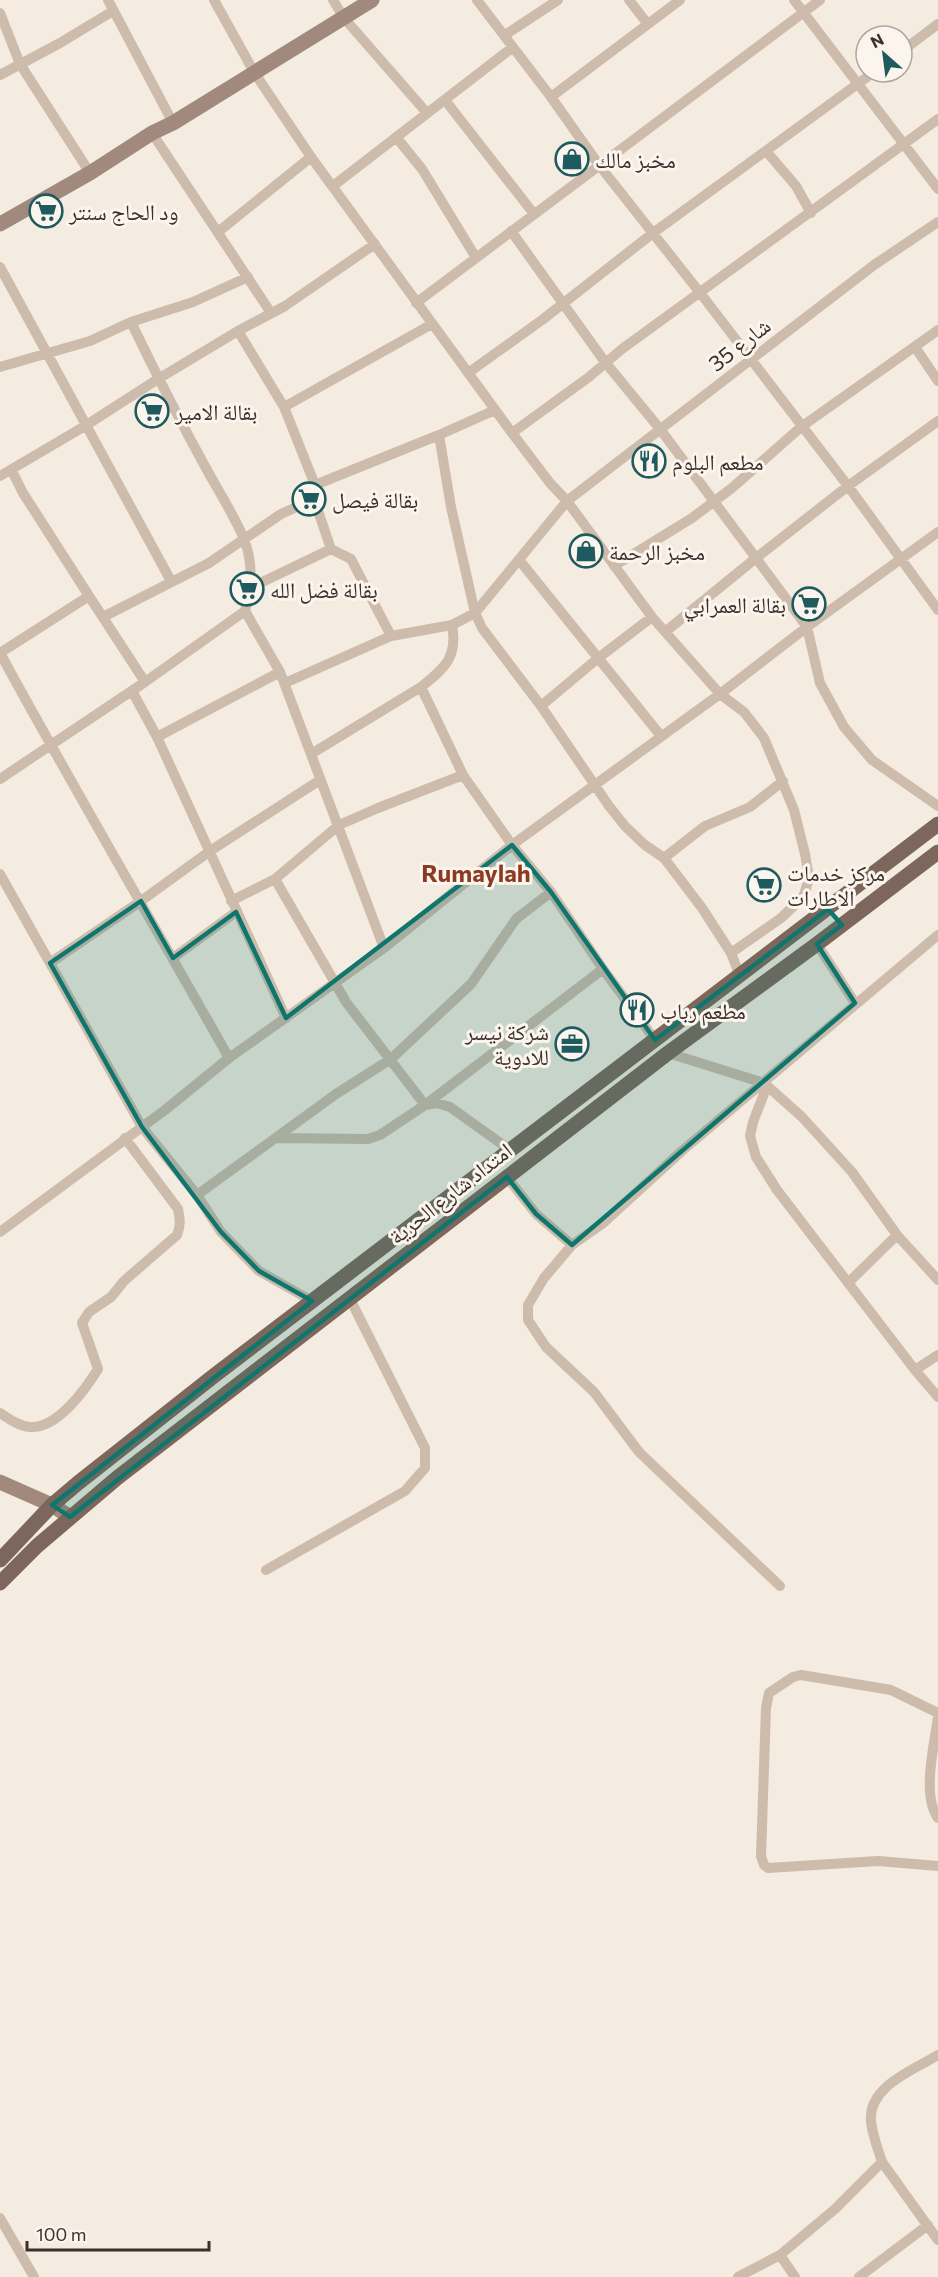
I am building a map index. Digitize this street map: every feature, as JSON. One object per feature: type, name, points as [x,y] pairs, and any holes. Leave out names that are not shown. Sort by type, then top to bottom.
[{"type":"main road","name":"امتداد شارع الحرية","points":[[0,1560],[52,1505],[78,1483],[312,1301],[938,824]]},
{"type":"main road","name":"امتداد شارع الحرية","points":[[0,1583],[70,1517],[117,1478],[668,1053],[938,852]]},
{"type":"main road","points":[[828,909],[842,925]]},
{"type":"street","points":[[108,0],[173,123]]},
{"type":"street","points":[[214,0],[254,72],[312,157],[512,434],[567,501],[652,617],[720,694],[744,712],[764,738],[794,810],[809,878],[804,895],[781,918],[731,953]]},
{"type":"street","points":[[333,0],[344,18],[427,113]]},
{"type":"street","points":[[0,224],[90,173],[372,0]]},
{"type":"street","points":[[477,0],[551,97],[599,165],[848,486],[938,610]]},
{"type":"street","points":[[505,35],[558,0]]},
{"type":"street","points":[[629,0],[647,23]]},
{"type":"street","points":[[551,97],[680,0]]},
{"type":"street","points":[[794,0],[854,79]]},
{"type":"street","points":[[416,303],[820,0]]},
{"type":"street","points":[[0,75],[113,11]]},
{"type":"street","points":[[0,14],[20,64],[90,173]]},
{"type":"street","points":[[914,42],[938,24]]},
{"type":"street","points":[[333,186],[513,47]]},
{"type":"street","points":[[468,373],[653,233],[858,84],[938,189]]},
{"type":"street","points":[[445,100],[534,214]]},
{"type":"street","points":[[512,434],[589,377],[605,362],[938,119]]},
{"type":"street","points":[[152,133],[271,313]]},
{"type":"street","points":[[396,137],[422,169],[476,256]]},
{"type":"street","points":[[766,151],[796,186],[811,213]]},
{"type":"street","points":[[219,232],[312,157]]},
{"type":"street","name":"شارع 35","points":[[475,613],[567,501],[874,265],[938,222]]},
{"type":"street","points":[[511,231],[605,362],[660,429],[807,627],[820,683],[844,727],[872,760],[938,806]]},
{"type":"street","points":[[0,476],[12,471],[238,331],[285,306],[375,244]]},
{"type":"street","points":[[0,267],[171,581]]},
{"type":"street","points":[[0,367],[90,341],[131,322],[192,302],[249,277]]},
{"type":"street","points":[[131,322],[158,379],[244,539],[251,569],[245,611],[285,683],[384,948]]},
{"type":"street","points":[[284,407],[432,324]]},
{"type":"street","points":[[614,566],[692,518],[747,476],[801,427],[938,330]]},
{"type":"street","points":[[238,331],[284,407],[315,485],[314,499],[331,549],[351,560],[391,636]]},
{"type":"street","points":[[915,347],[938,381]]},
{"type":"street","points":[[315,485],[495,410]]},
{"type":"street","points":[[665,632],[848,486],[938,422]]},
{"type":"street","points":[[439,435],[451,507],[475,613],[482,628],[541,706],[625,826],[645,845],[664,858],[702,908],[731,953],[740,976]]},
{"type":"street","points":[[12,471],[23,493],[145,682]]},
{"type":"street","points":[[103,617],[209,563],[280,514],[314,499]]},
{"type":"street","points":[[0,1232],[229,1058],[384,948],[512,845],[938,532]]},
{"type":"street","points":[[250,588],[331,549]]},
{"type":"street","points":[[520,561],[660,736]]},
{"type":"street","points":[[88,596],[0,653],[49,744],[229,1058]]},
{"type":"street","points":[[0,779],[49,744],[132,691],[245,611]]},
{"type":"street","points":[[285,683],[391,636],[452,624],[475,613]]},
{"type":"street","points":[[541,706],[652,617]]},
{"type":"street","points":[[311,754],[421,687],[438,673],[453,653],[452,624]]},
{"type":"street","points":[[157,738],[280,672]]},
{"type":"street","points":[[421,687],[464,775],[512,845],[551,892],[655,1040]]},
{"type":"street","points":[[132,691],[157,738],[286,1018]]},
{"type":"street","points":[[231,901],[275,879],[339,825],[464,775]]},
{"type":"street","points":[[50,963],[210,851],[320,780]]},
{"type":"street","points":[[664,858],[705,826],[750,807],[783,781]]},
{"type":"street","points":[[0,874],[142,1126],[197,1195],[221,1232],[259,1271],[312,1301]]},
{"type":"street","points":[[275,879],[335,983],[370,1036],[391,1059],[425,1105]]},
{"type":"street","points":[[197,1195],[336,1094],[391,1059],[471,984],[516,919],[551,892]]},
{"type":"street","points":[[173,958],[236,912]]},
{"type":"street","points":[[781,918],[789,938]]},
{"type":"street","points":[[780,1586],[639,1452],[594,1392],[546,1347],[528,1320],[528,1305],[544,1278],[572,1245],[602,1224],[683,1150],[766,1084],[855,1003],[938,935]]},
{"type":"street","points":[[817,944],[855,1003]]},
{"type":"street","points":[[276,1138],[368,1139],[380,1135],[425,1105],[603,969]]},
{"type":"street","points":[[668,1053],[766,1084],[802,1117],[852,1172],[897,1235],[938,1280]]},
{"type":"street","points":[[766,1084],[750,1136],[756,1157],[777,1190],[915,1370],[938,1396]]},
{"type":"street","points":[[425,1105],[438,1103],[450,1107],[510,1150]]},
{"type":"street","points":[[0,1413],[15,1422],[30,1427],[46,1424],[84,1392],[98,1369],[82,1323],[89,1312],[111,1297],[124,1281],[177,1236],[181,1222],[178,1209],[125,1138]]},
{"type":"street","points":[[507,1178],[536,1214],[572,1245]]},
{"type":"street","points":[[848,1283],[897,1235]]},
{"type":"street","points":[[266,1570],[405,1491],[425,1468],[425,1448],[350,1299]]},
{"type":"street","points":[[915,1370],[938,1355]]},
{"type":"street","points":[[0,1482],[52,1505],[70,1517]]},
{"type":"street","points":[[938,1818],[929,1793],[938,1714],[891,1689],[813,1676],[793,1677],[769,1693],[766,1708],[761,1856],[764,1865],[768,1868],[878,1861],[938,1866]]},
{"type":"street","points":[[938,2055],[886,2087],[871,2107],[871,2122],[882,2162],[938,2240]]},
{"type":"street","points":[[738,2277],[780,2255],[835,2209],[882,2162]]},
{"type":"street","points":[[0,2218],[34,2277]]},
{"type":"street","points":[[859,2277],[928,2225]]},
{"type":"street","points":[[780,2255],[795,2277]]},
{"type":"highlighted area","points":[[512,845],[551,892],[655,1040],[828,909],[842,925],[817,944],[855,1003],[572,1245],[536,1214],[507,1177],[70,1517],[52,1505],[312,1301],[259,1271],[221,1232],[142,1127],[50,963],[141,901],[173,958],[236,912],[286,1018]]},
{"type":"place","name":"مخبز مالك","points":[[572,159]]},
{"type":"place","name":"ود الحاج سنتر","points":[[46,211]]},
{"type":"place","name":"بقالة الامير","points":[[152,411]]},
{"type":"place","name":"مطعم البلوم","points":[[649,461]]},
{"type":"place","name":"بقالة فيصل","points":[[309,499]]},
{"type":"place","name":"مخبز الرحمة","points":[[586,551]]},
{"type":"place","name":"بقالة فضل الله","points":[[247,589]]},
{"type":"place","name":"بقالة العمرابي","points":[[809,604]]},
{"type":"place","name":"مركز خدمات الاطارات","points":[[764,885]]},
{"type":"place","name":"مطعم رباب","points":[[637,1010]]},
{"type":"place","name":"شركة نيسر للادوية","points":[[572,1044]]},
{"type":"district","name":"Rumaylah","points":[[476,872]]}]
